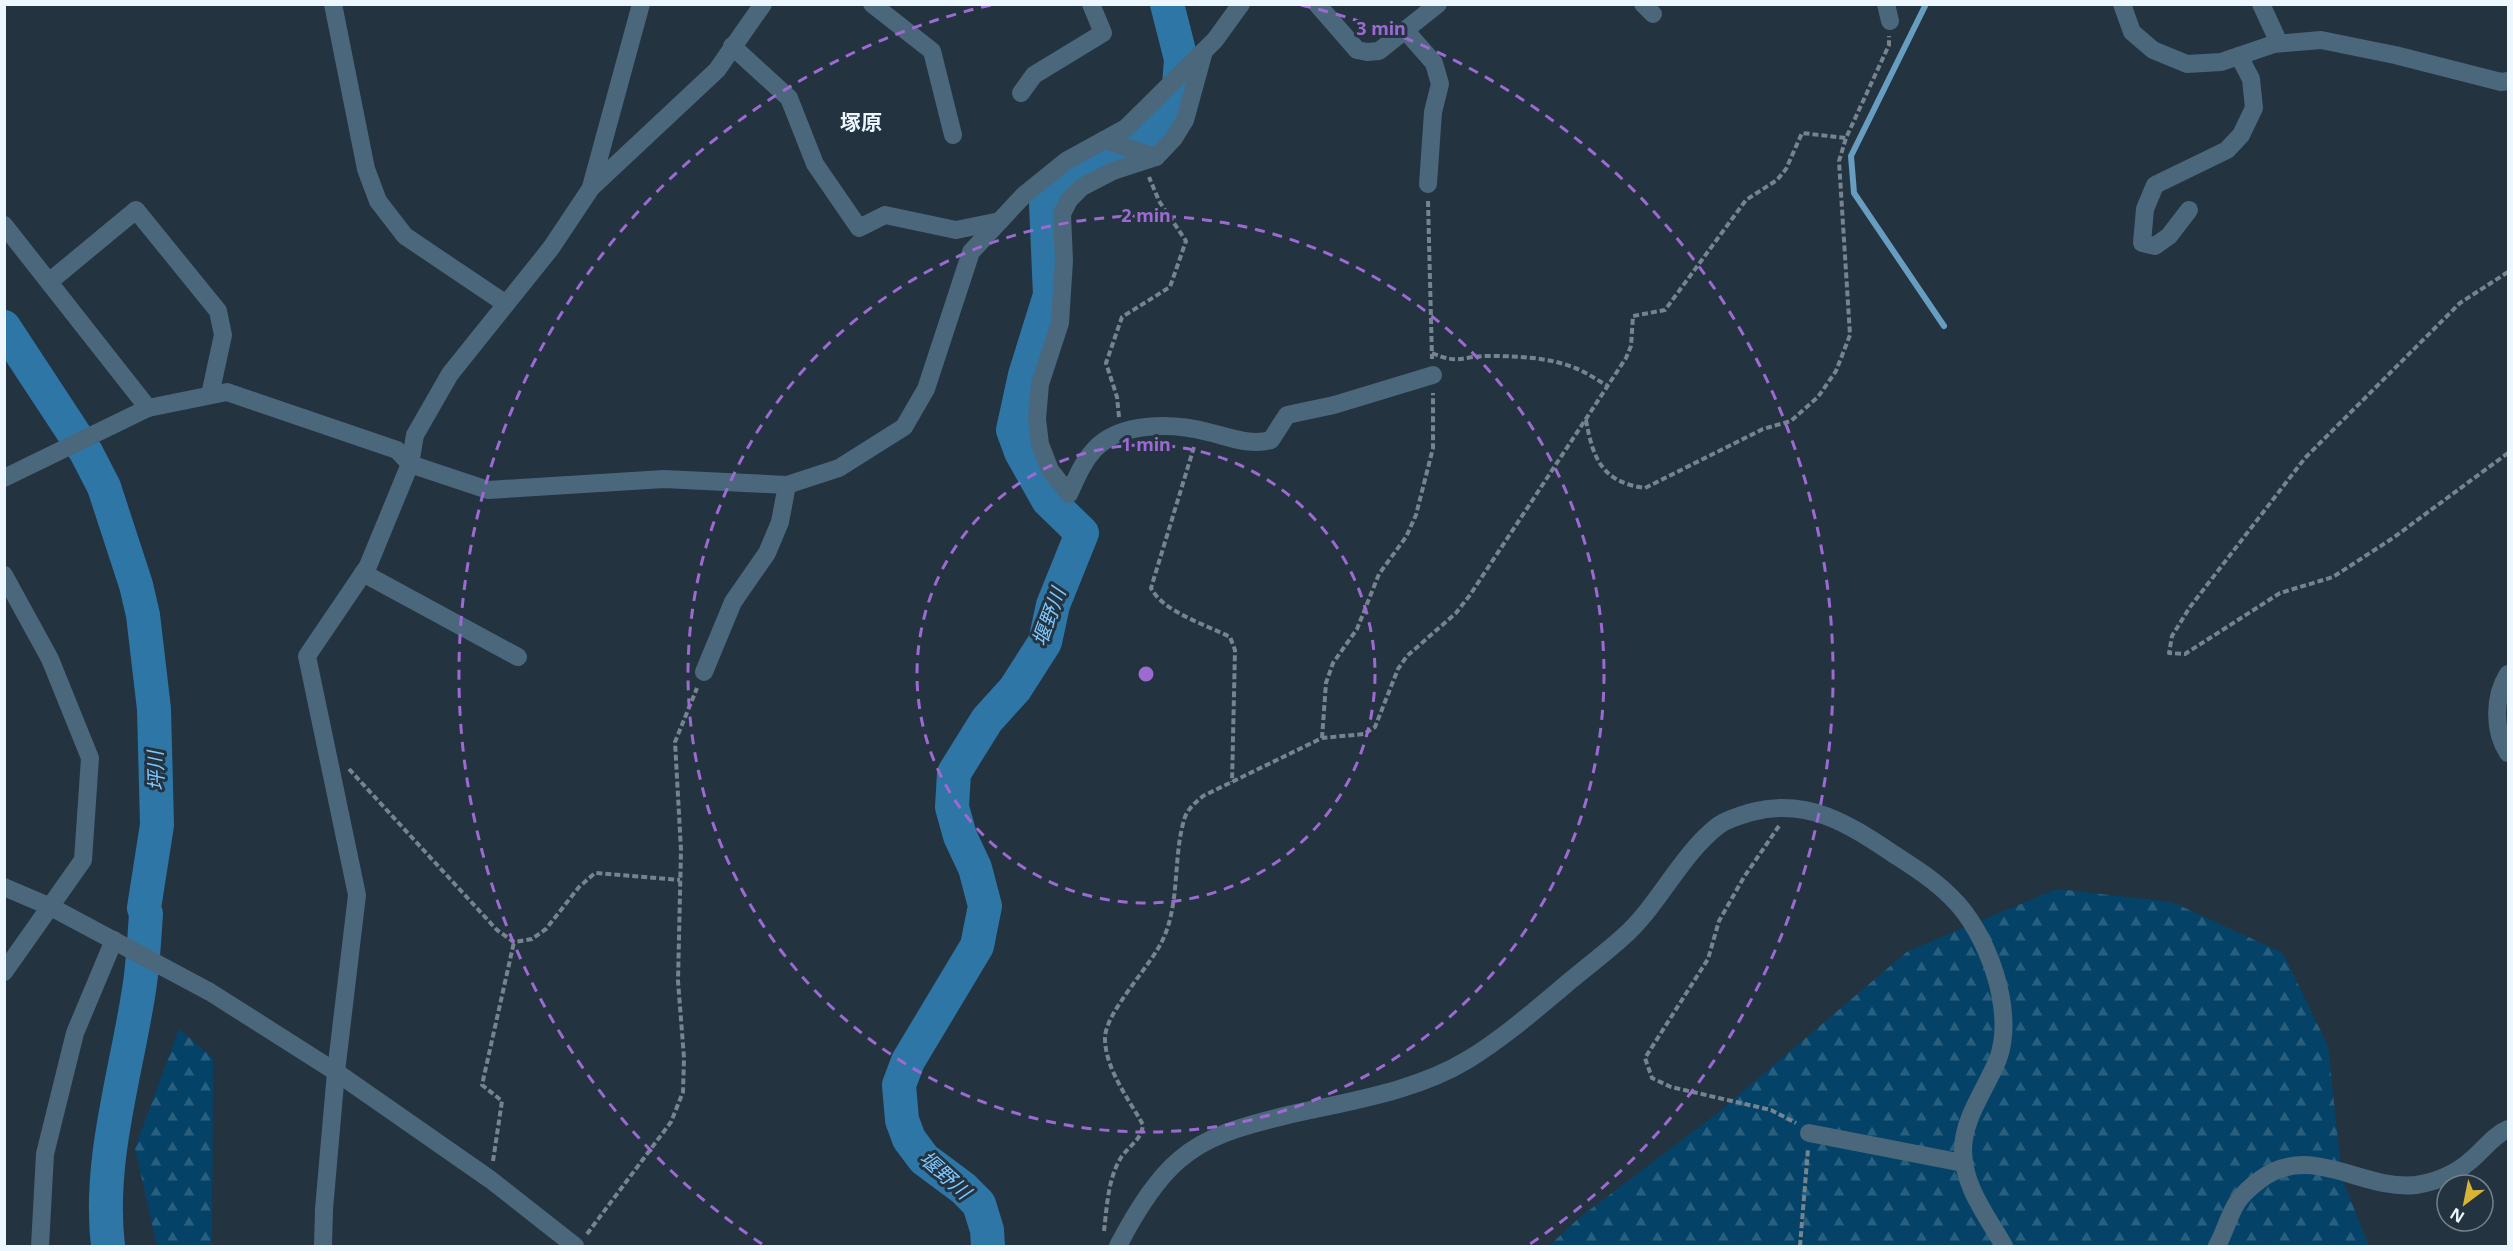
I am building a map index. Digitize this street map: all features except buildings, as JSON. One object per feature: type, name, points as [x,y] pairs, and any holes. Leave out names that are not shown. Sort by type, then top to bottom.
[{"type":"street","points":[[333,4],[366,169],[378,201],[405,236],[506,304]]},
{"type":"street","points":[[591,188],[641,4]]},
{"type":"street","points":[[323,1246],[336,1072],[357,895],[307,656],[363,573],[410,464],[415,435],[450,374],[551,248],[591,188],[717,70],[763,4]]},
{"type":"street","points":[[872,4],[932,51],[953,135]]},
{"type":"street","points":[[1021,93],[1034,75],[1102,33],[1092,4]]},
{"type":"street","points":[[5,478],[148,408],[227,392],[397,450],[410,464],[488,490],[664,480],[787,485],[839,468],[904,427],[926,390],[971,252],[1024,195],[1066,161],[1108,141],[1126,128],[1201,54],[1241,4]]},
{"type":"street","points":[[1317,4],[1357,50],[1367,52],[1379,51],[1438,4]]},
{"type":"street","points":[[2122,4],[2132,32],[2153,50],[2187,64],[2222,62],[2279,43],[2321,40],[2395,55],[2501,82],[2508,81]]},
{"type":"street","points":[[2261,4],[2279,43]]},
{"type":"street","points":[[1405,30],[1434,63],[1440,84],[1433,112],[1428,184]]},
{"type":"street","points":[[732,46],[789,98],[815,164],[859,228],[885,215],[956,230],[1000,221]]},
{"type":"street","points":[[1201,54],[1185,120],[1174,138],[1149,158],[1113,171],[1082,187],[1069,200],[1062,214],[1064,261],[1060,322],[1040,384],[1037,419],[1040,444],[1050,470],[1069,494],[1084,462],[1096,447],[1120,432],[1158,426],[1200,429],[1257,444],[1271,441],[1287,415],[1334,405],[1433,375]]},
{"type":"street","points":[[2189,210],[2169,236],[2155,246],[2142,243],[2145,209],[2156,185],[2227,150],[2241,135],[2254,108],[2251,79],[2239,56]]},
{"type":"street","points":[[1108,141],[1149,158]]},
{"type":"street","points":[[48,282],[136,210],[218,311],[223,335],[210,395]]},
{"type":"street","points":[[4,225],[148,408]]},
{"type":"street","points":[[704,672],[733,602],[767,554],[780,522],[787,485]]},
{"type":"street","points":[[363,573],[518,657]]},
{"type":"street","points":[[4,576],[50,659],[90,758],[83,860],[4,972]]},
{"type":"street","points":[[2508,674],[2503,683],[2498,724],[2508,753]]},
{"type":"street","points":[[1118,1246],[1129,1225],[1153,1190],[1178,1161],[1206,1142],[1234,1128],[1402,1089],[1454,1068],[1497,1042],[1625,936],[1654,904],[1696,847],[1722,822],[1754,811],[1786,808],[1818,812],[1848,824],[1930,878],[1954,899],[1987,950],[1996,977],[2003,1015],[2000,1054],[1970,1116],[1962,1145],[1963,1163],[1972,1189],[2004,1246]]},
{"type":"street","points":[[4,887],[51,907],[210,992],[336,1072],[580,1242]]},
{"type":"street","points":[[40,1246],[45,1154],[75,1033],[114,940]]},
{"type":"street","points":[[2217,1246],[2238,1201],[2250,1186],[2269,1173],[2290,1165],[2311,1164],[2333,1168],[2384,1184],[2417,1185],[2456,1172],[2471,1161],[2488,1143],[2508,1129]]},
{"type":"street","points":[[1809,1133],[1963,1163]]},
{"type":"path","points":[[1586,419],[1592,450],[1606,471],[1624,485],[1645,488],[1763,429],[1791,421],[1818,397],[1836,371],[1850,335],[1839,160],[1846,138],[1889,45],[1888,13]]},
{"type":"path","points":[[1104,1235],[1111,1182],[1122,1156],[1142,1136],[1143,1125],[1107,1060],[1105,1036],[1111,1018],[1164,938],[1172,913],[1184,820],[1192,805],[1203,796],[1322,738],[1364,734],[1375,727],[1398,669],[1407,656],[1455,613],[1470,594],[1626,358],[1631,346],[1633,316],[1665,310],[1746,200],[1777,180],[1786,169],[1802,133],[1846,138]]},
{"type":"path","points":[[1120,432],[1117,397],[1106,363],[1122,317],[1170,288],[1186,241],[1158,201],[1149,158]]},
{"type":"path","points":[[1322,738],[1326,683],[1333,663],[1357,629],[1379,574],[1406,537],[1416,515],[1433,448],[1428,184]]},
{"type":"path","points":[[2508,272],[2460,303],[2305,458],[2190,607],[2172,636],[2169,653],[2185,654],[2280,593],[2333,577],[2393,538],[2508,453]]},
{"type":"path","points":[[1432,353],[1445,359],[1459,360],[1481,356],[1543,360],[1575,368],[1608,386]]},
{"type":"path","points":[[1200,429],[1151,588],[1156,598],[1169,607],[1230,637],[1235,650],[1232,782]]},
{"type":"path","points":[[580,1242],[671,1122],[683,1092],[684,1058],[678,981],[681,850],[675,742],[704,672]]},
{"type":"path","points":[[331,771],[347,767],[497,930],[514,942],[532,939],[546,930],[579,887],[595,873],[680,880]]},
{"type":"path","points":[[1786,808],[1777,829],[1744,877],[1719,921],[1708,959],[1645,1058],[1652,1078],[1671,1087],[1771,1110],[1796,1123],[1809,1133],[1800,1246]]},
{"type":"path","points":[[491,1180],[502,1101],[482,1085],[514,942]]},
{"type":"green space","points":[[2057,889],[2172,902],[2283,953],[2328,1046],[2342,1178],[2369,1246],[1549,1246],[1579,1218],[1715,1115],[1908,951]]},
{"type":"green space","points":[[179,1029],[213,1058],[212,1246],[157,1246],[135,1148]]},
{"type":"waterway","name":"堰野川","points":[[988,1246],[987,1230],[979,1204],[963,1188],[924,1159],[909,1139],[902,1120],[899,1085],[908,1061],[977,946],[985,906],[975,868],[960,836],[952,807],[954,773],[987,720],[1015,689],[1045,642],[1053,605],[1082,533],[1048,500],[1021,452],[1013,430],[1025,375],[1050,295],[1046,204],[1065,181],[1153,137],[1178,100],[1181,59],[1167,4]]},
{"type":"waterway","points":[[1926,4],[1851,156],[1854,193],[1944,326]]},
{"type":"waterway","name":"坪川","points":[[4,327],[86,452],[104,487],[136,585],[143,615],[154,709],[157,825],[144,908],[146,914],[140,986],[110,1152],[106,1215],[108,1246]]},
{"type":"district","name":"塚原","points":[[861,123]]}]
